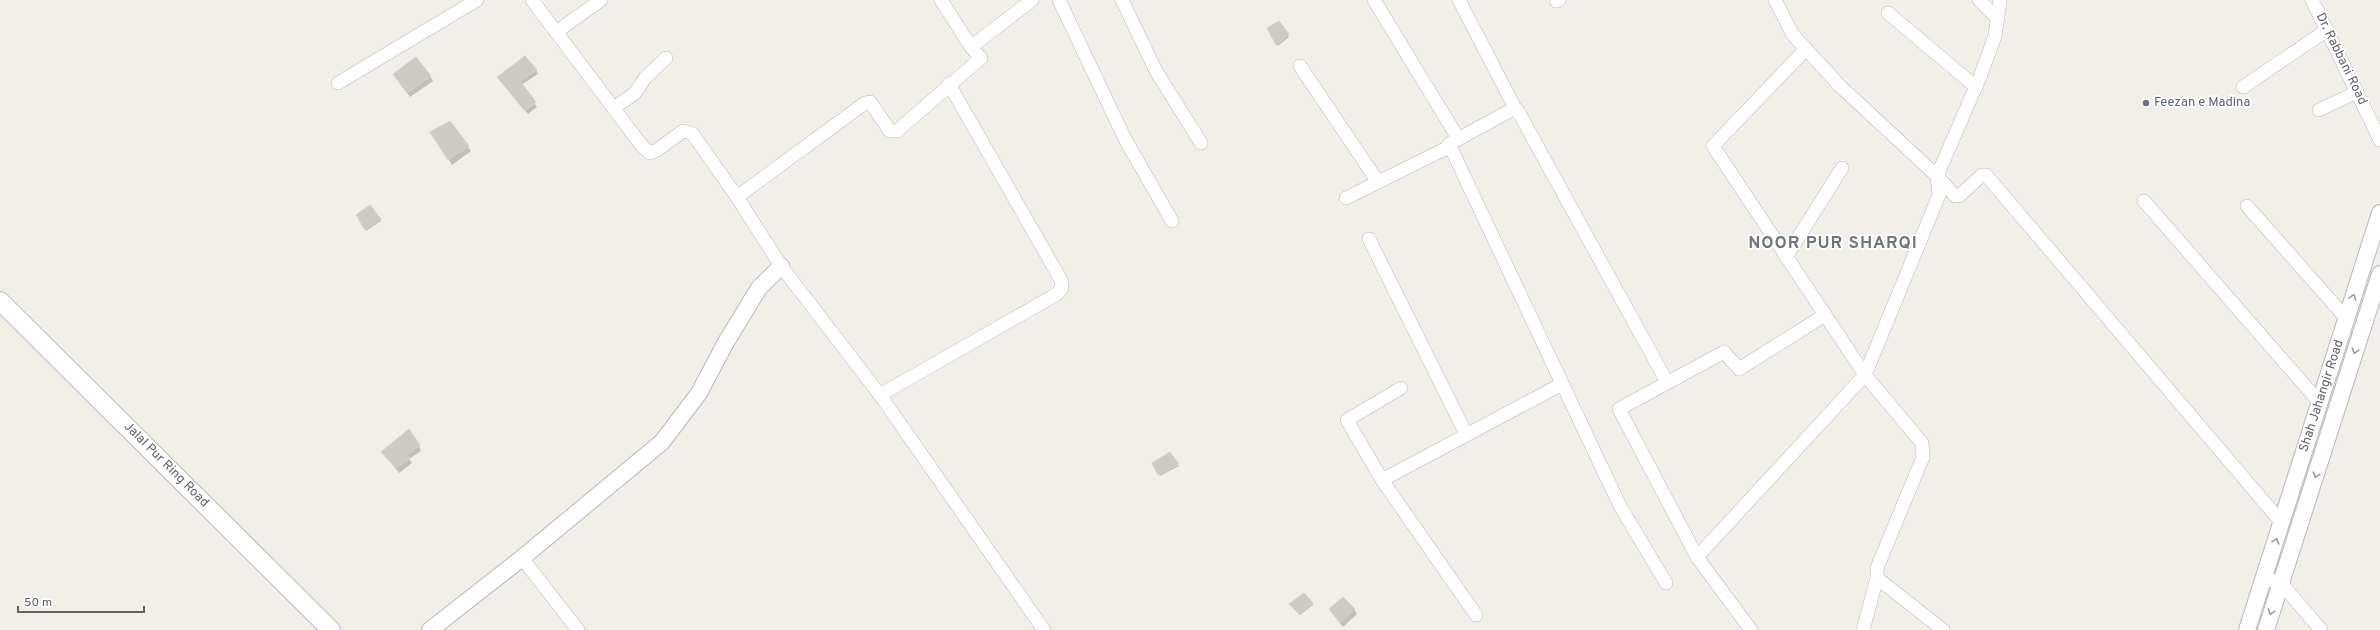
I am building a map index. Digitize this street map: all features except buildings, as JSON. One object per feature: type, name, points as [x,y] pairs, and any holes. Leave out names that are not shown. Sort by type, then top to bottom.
[{"type":"main road","name":"Jalal Pur Ring Road","points":[[0,301],[331,630]]},
{"type":"street","points":[[338,83],[477,0]]},
{"type":"street","points":[[532,0],[650,153],[657,150],[684,131],[692,133],[737,197],[781,266],[880,395],[1044,630]]},
{"type":"street","points":[[556,32],[601,0]]},
{"type":"street","points":[[737,197],[865,103],[870,102],[875,107],[890,131],[893,132],[981,58],[971,47],[941,0]]},
{"type":"street","points":[[971,47],[1032,0]]},
{"type":"street","points":[[1059,0],[1125,139],[1172,221]]},
{"type":"street","points":[[1122,0],[1156,71],[1201,143]]},
{"type":"street","points":[[1374,0],[1454,142],[1562,384],[1620,506],[1666,583]]},
{"type":"street","points":[[1458,0],[1515,108],[1522,118],[1667,382]]},
{"type":"street","points":[[1775,0],[1793,35],[1840,86],[1937,176],[1957,197],[1982,175],[1986,175],[2094,300],[2282,523]]},
{"type":"street","points":[[1979,0],[1998,19]]},
{"type":"street","points":[[1697,557],[1866,376],[1939,195],[1937,176],[1976,87],[1995,36],[2000,0]]},
{"type":"street","name":"Dr. Rabbani Road","points":[[2312,0],[2380,140]]},
{"type":"street","points":[[1888,13],[1976,87]]},
{"type":"street","points":[[2243,87],[2327,30]]},
{"type":"street","points":[[1806,49],[1713,146],[1866,376],[1922,443],[1924,450],[1923,457],[1877,568],[1877,578],[1862,630]]},
{"type":"street","points":[[614,108],[635,93],[645,78],[666,58]]},
{"type":"street","points":[[1300,66],[1378,182]]},
{"type":"street","points":[[880,395],[1057,294],[1062,288],[1061,280],[949,84]]},
{"type":"street","points":[[2319,110],[2357,92]]},
{"type":"street","points":[[1346,198],[1454,142],[1515,108]]},
{"type":"street","points":[[1786,257],[1842,168]]},
{"type":"street","points":[[2144,201],[2320,403]]},
{"type":"street","points":[[2247,206],[2346,318]]},
{"type":"street","name":"Shah Jahangir Road","points":[[2247,630],[2380,213]]},
{"type":"street","points":[[1369,240],[1466,434]]},
{"type":"street","points":[[430,630],[522,558],[662,442],[699,393],[726,342],[759,288],[781,266]]},
{"type":"street","name":"Shah Jahangir Road","points":[[2266,630],[2380,274]]},
{"type":"street","points":[[1751,630],[1697,557],[1619,409],[1724,352],[1739,369],[1825,315]]},
{"type":"street","points":[[1382,480],[1562,384]]},
{"type":"street","points":[[1401,388],[1347,420],[1382,480],[1476,615]]},
{"type":"street","points":[[522,558],[578,630]]},
{"type":"street","points":[[1877,578],[1943,630]]},
{"type":"street","points":[[2264,578],[2281,583],[2321,630]]},
{"type":"place","name":"Feezan e Madina","points":[[2146,103]]},
{"type":"district","name":"NOOR PUR SHARQI","points":[[1833,244]]}]
